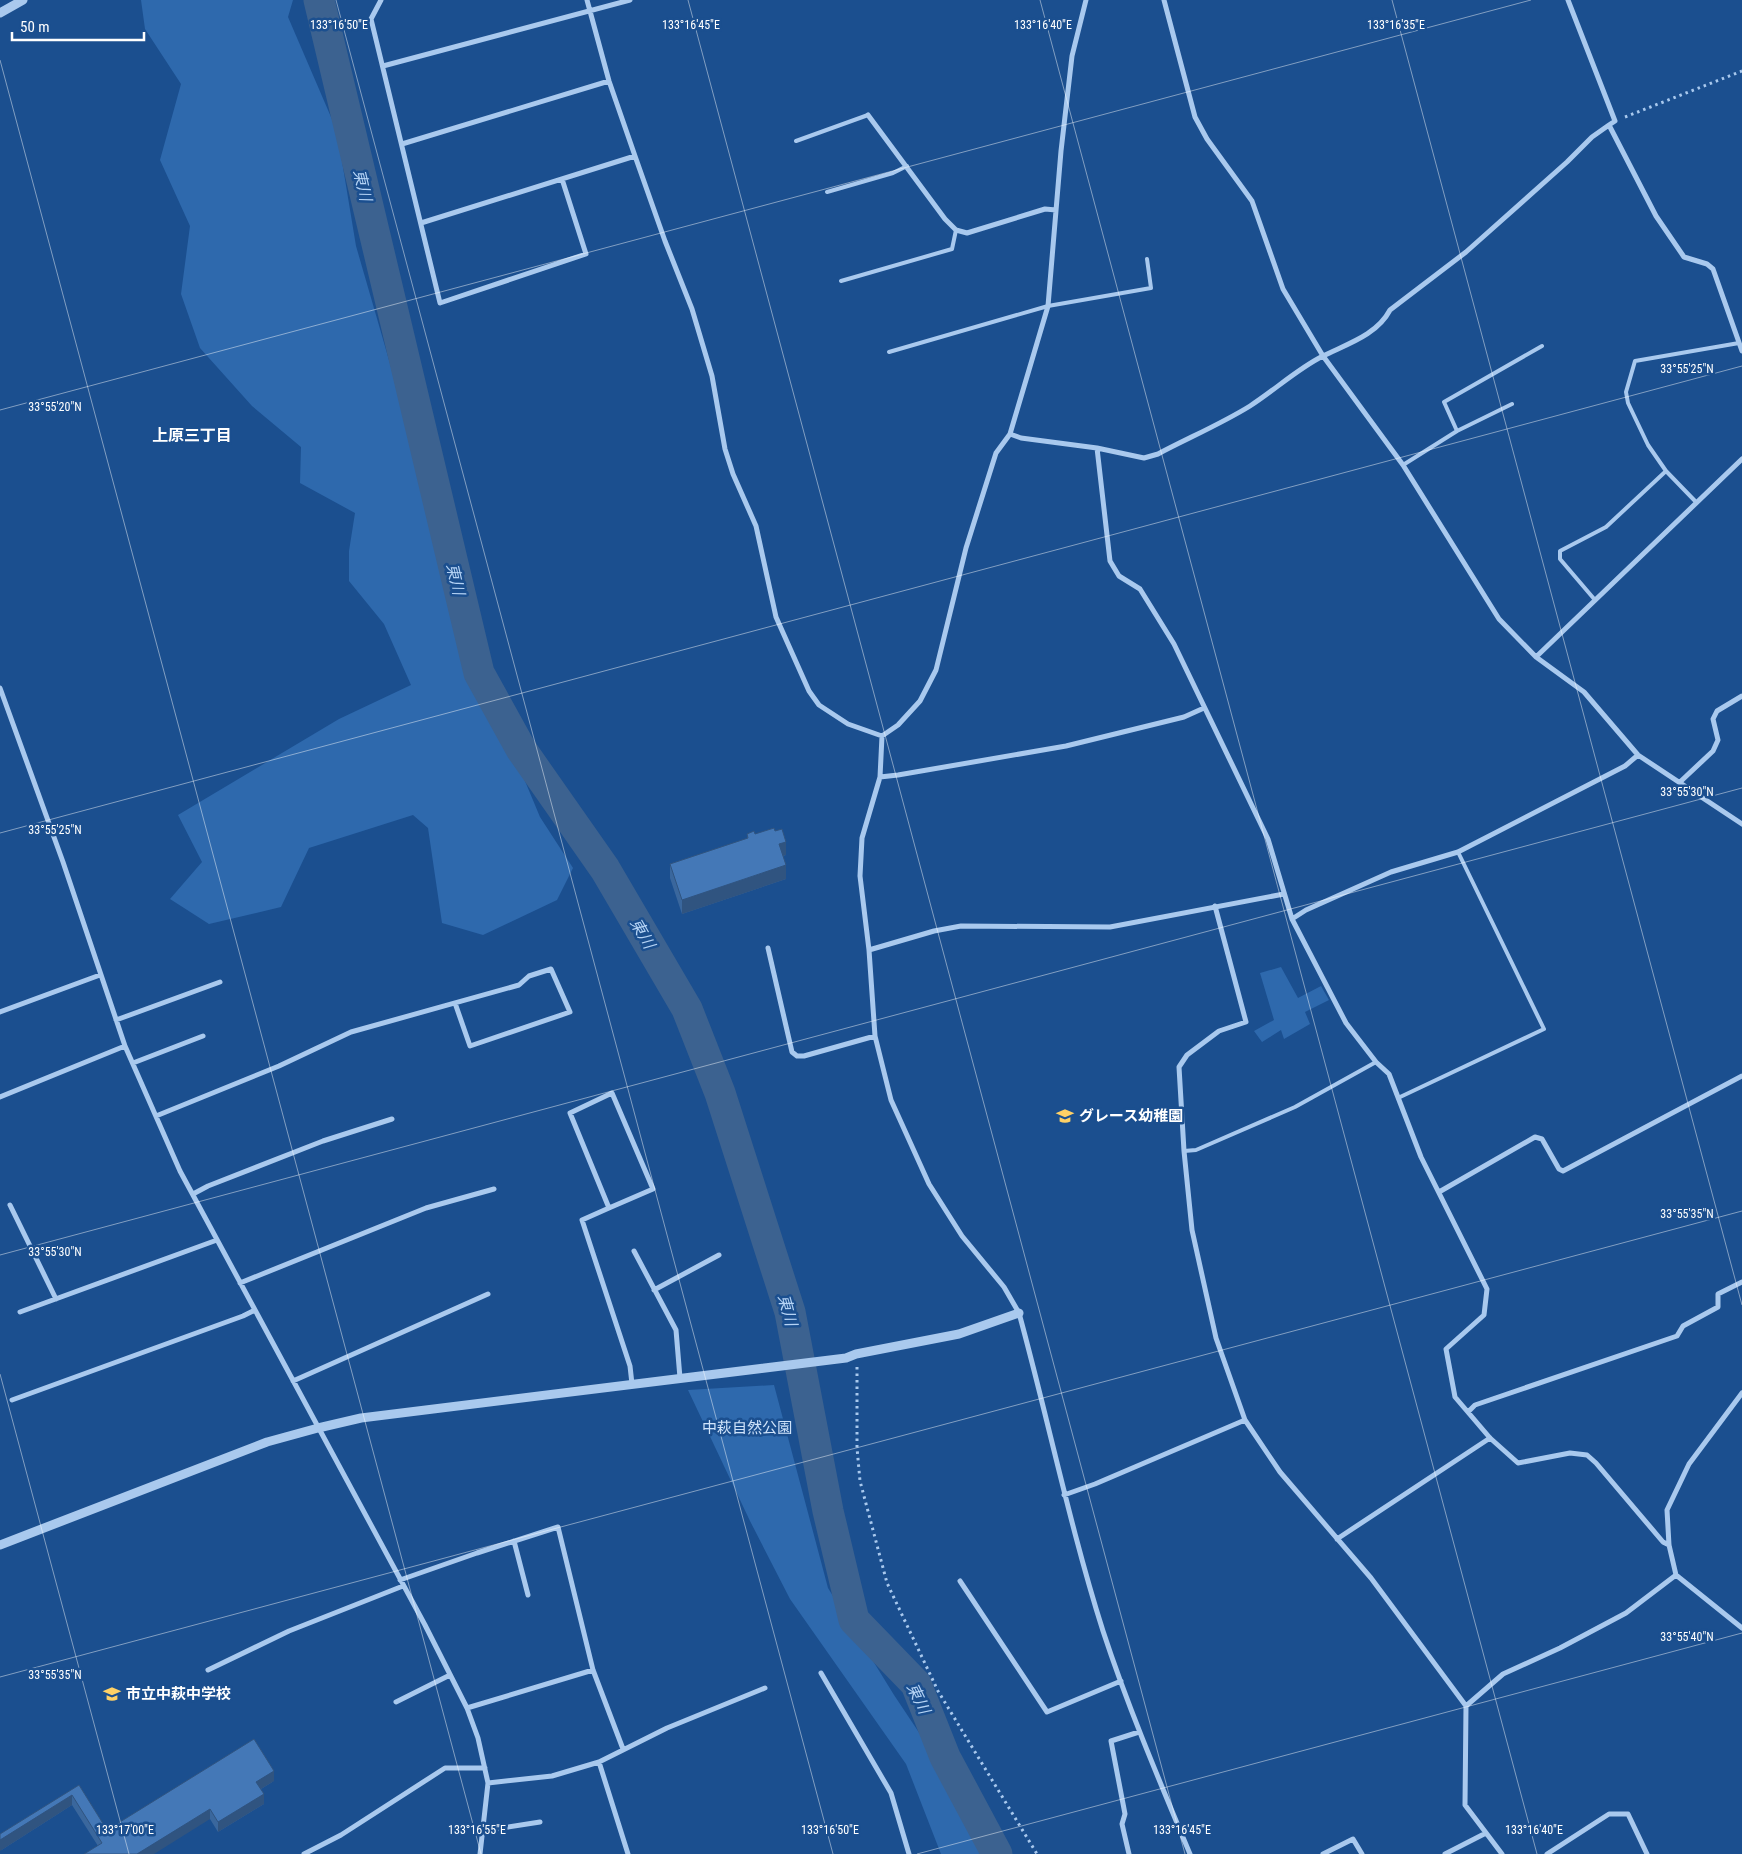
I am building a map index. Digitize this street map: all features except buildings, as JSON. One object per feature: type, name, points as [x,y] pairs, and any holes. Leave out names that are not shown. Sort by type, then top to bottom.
[{"type":"street","points":[[0,13],[23,0]]},
{"type":"street","points":[[381,0],[371,19],[440,303],[586,254],[562,179]]},
{"type":"street","points":[[587,0],[609,81],[634,156],[692,309],[712,376],[725,449],[733,474],[758,533],[776,618],[809,690],[819,705],[848,724],[882,736]]},
{"type":"street","points":[[383,66],[630,0]]},
{"type":"street","points":[[882,736],[898,725],[920,701],[936,670],[966,548],[996,453],[1010,434],[1048,306],[1072,56],[1086,0]]},
{"type":"street","points":[[1164,0],[1195,117],[1208,139],[1252,201],[1283,289],[1323,356],[1403,465],[1499,619],[1536,657],[1584,692],[1638,755],[1742,824]]},
{"type":"street","points":[[1010,434],[1021,438],[1097,448],[1144,458],[1158,454],[1249,406],[1272,392],[1308,364],[1372,331],[1384,322],[1390,310],[1466,252],[1554,174],[1592,137],[1616,121],[1568,0]]},
{"type":"street","points":[[402,144],[609,81]]},
{"type":"street","points":[[868,115],[945,219],[956,230],[967,233],[1045,209],[1056,210]]},
{"type":"street","points":[[1609,125],[1656,216],[1684,257],[1707,264],[1713,269],[1742,351]]},
{"type":"street","points":[[421,223],[634,156]]},
{"type":"street","points":[[1097,448],[1110,561],[1119,576],[1140,590],[1174,644],[1268,839],[1292,919],[1346,1023],[1376,1062],[1389,1074],[1421,1157],[1487,1289],[1484,1314],[1446,1349],[1455,1397],[1490,1438],[1518,1463],[1570,1453],[1587,1455],[1596,1463],[1663,1542],[1669,1545]]},
{"type":"street","points":[[1536,657],[1742,459]]},
{"type":"street","points":[[0,688],[2,700],[63,862],[125,1046],[180,1171],[467,1708],[478,1738],[488,1783],[480,1854]]},
{"type":"street","points":[[1680,782],[1713,751],[1718,740],[1713,719],[1717,711],[1742,696]]},
{"type":"street","points":[[880,777],[1066,746],[1184,717],[1204,708]]},
{"type":"street","points":[[882,736],[880,777],[862,838],[860,876],[869,950],[875,1036],[891,1100],[929,1184],[962,1236],[1004,1286],[1020,1313],[1064,1495],[1103,1631],[1139,1732],[1190,1854]]},
{"type":"street","points":[[1292,919],[1306,910],[1391,872],[1458,852],[1625,766],[1638,755]]},
{"type":"street","points":[[869,950],[934,931],[961,926],[1110,927],[1284,894]]},
{"type":"street","points":[[1215,906],[1246,1022],[1219,1031],[1187,1054],[1180,1067],[1184,1152],[1192,1230],[1216,1338],[1245,1420],[1280,1472],[1371,1578],[1466,1706],[1465,1805],[1502,1854]]},
{"type":"street","points":[[768,948],[792,1052],[797,1056],[804,1056],[875,1036]]},
{"type":"street","points":[[156,1116],[279,1066],[351,1032],[519,985],[529,976],[551,969],[570,1012],[470,1046],[455,1003]]},
{"type":"street","points":[[0,1004],[2,1011],[100,975]]},
{"type":"street","points":[[116,1020],[220,982]]},
{"type":"street","points":[[133,1063],[203,1036]]},
{"type":"street","points":[[0,1097],[125,1046]]},
{"type":"street","points":[[1439,1192],[1535,1137],[1542,1139],[1559,1168],[1563,1171],[1742,1076]]},
{"type":"street","points":[[609,1208],[570,1113],[612,1093],[653,1189],[582,1220],[630,1366],[632,1384]]},
{"type":"street","points":[[192,1194],[323,1141],[392,1119]]},
{"type":"street","points":[[240,1283],[426,1208],[494,1189]]},
{"type":"street","points":[[10,1205],[56,1299]]},
{"type":"street","points":[[20,1312],[217,1240]]},
{"type":"street","points":[[634,1251],[676,1330],[680,1378]]},
{"type":"street","points":[[654,1290],[719,1255]]},
{"type":"street","points":[[1468,1412],[1476,1405],[1677,1336],[1683,1326],[1718,1307],[1718,1294],[1742,1282]]},
{"type":"street","points":[[293,1381],[488,1294]]},
{"type":"street","points":[[12,1400],[255,1310]]},
{"type":"street","points":[[0,1545],[267,1442],[361,1418],[846,1358],[856,1354],[959,1334],[1020,1313]]},
{"type":"street","points":[[1742,1393],[1688,1464],[1667,1510],[1669,1545],[1676,1575],[1742,1628]]},
{"type":"street","points":[[1064,1495],[1095,1484],[1245,1420]]},
{"type":"street","points":[[1336,1538],[1490,1438]]},
{"type":"street","points":[[400,1580],[558,1527],[593,1670],[623,1749]]},
{"type":"street","points":[[514,1541],[528,1595]]},
{"type":"street","points":[[1466,1706],[1503,1674],[1560,1648],[1626,1613],[1676,1575]]},
{"type":"street","points":[[960,1581],[1047,1712],[1121,1681]]},
{"type":"street","points":[[208,1670],[289,1631],[403,1586]]},
{"type":"street","points":[[467,1708],[593,1670]]},
{"type":"street","points":[[821,1673],[891,1793],[909,1854]]},
{"type":"street","points":[[396,1702],[450,1675]]},
{"type":"street","points":[[488,1783],[552,1776],[599,1762],[667,1728],[765,1688]]},
{"type":"street","points":[[1129,1854],[1122,1824],[1125,1814],[1111,1741],[1139,1732]]},
{"type":"street","points":[[599,1762],[628,1854]]},
{"type":"street","points":[[304,1854],[341,1835],[445,1768],[486,1768]]},
{"type":"street","points":[[1547,1854],[1609,1814],[1628,1814],[1647,1854]]},
{"type":"street","points":[[482,1826],[496,1829],[540,1822]]},
{"type":"street","points":[[1445,1854],[1486,1833]]},
{"type":"street","points":[[1323,1854],[1353,1839],[1362,1854]]},
{"type":"lane","points":[[796,141],[868,115]]},
{"type":"lane","points":[[827,192],[893,173],[907,166]]},
{"type":"lane","points":[[841,281],[952,248],[956,230]]},
{"type":"lane","points":[[889,352],[1048,306],[1151,288],[1147,259]]},
{"type":"lane","points":[[1696,502],[1666,471],[1648,445],[1628,403],[1626,392],[1635,360],[1739,343]]},
{"type":"lane","points":[[1457,431],[1444,402],[1542,346]]},
{"type":"lane","points":[[1403,465],[1457,431],[1512,404]]},
{"type":"lane","points":[[1595,600],[1560,559],[1560,551],[1606,527],[1666,471]]},
{"type":"lane","points":[[1398,1098],[1544,1030],[1458,852]]},
{"type":"lane","points":[[1184,1152],[1196,1150],[1295,1107],[1376,1062]]},
{"type":"path","points":[[1616,121],[1742,71]]},
{"type":"path","points":[[856,1354],[857,1448],[860,1481],[887,1583],[938,1690],[1037,1854]]},
{"type":"green space","points":[[141,0],[293,0],[288,17],[337,131],[356,246],[391,367],[421,489],[457,618],[540,817],[573,868],[557,900],[483,935],[442,923],[428,828],[413,815],[309,848],[281,907],[209,924],[170,899],[202,862],[178,815],[339,719],[411,685],[384,624],[349,581],[349,551],[355,513],[300,483],[301,447],[252,406],[200,348],[181,294],[190,226],[160,160],[181,84],[145,29]]},
{"type":"green space","points":[[1281,967],[1298,998],[1321,986],[1329,1000],[1305,1012],[1310,1024],[1284,1039],[1281,1030],[1262,1042],[1254,1031],[1274,1020],[1260,973]]},
{"type":"green space","name":"中萩自然公園","points":[[774,1385],[828,1588],[894,1695],[964,1800],[991,1854],[941,1854],[906,1764],[790,1599],[750,1521],[688,1390]]},
{"type":"waterway","name":"東川","points":[[319,0],[479,673],[521,749],[605,869],[687,1009],[720,1093],[790,1312],[828,1511],[854,1620],[916,1684],[945,1757],[997,1854]]},
{"type":"place","name":"グレース幼稚園","points":[[1065,1116]]},
{"type":"place","name":"市立中萩中学校","points":[[112,1694]]},
{"type":"district","name":"上原三丁目","points":[[192,435]]}]
